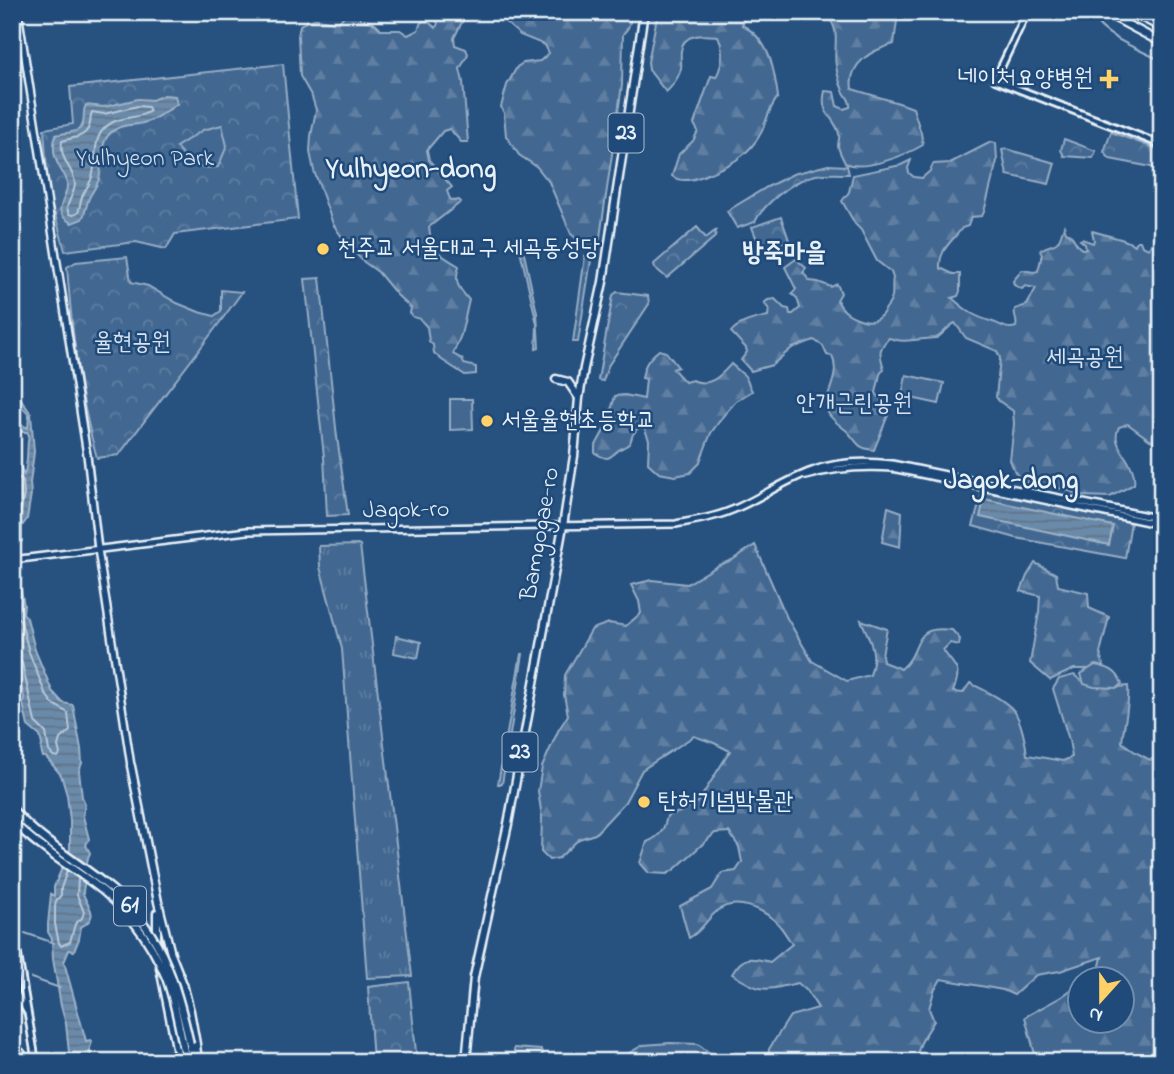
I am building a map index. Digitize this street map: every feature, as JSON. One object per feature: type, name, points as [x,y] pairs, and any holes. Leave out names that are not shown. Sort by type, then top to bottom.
[{"type":"main road","points":[[18,12],[87,455],[98,549],[139,825],[157,913],[158,958],[179,1062]]},
{"type":"main road","name":"Bamgogae-ro","points":[[466,1062],[474,977],[508,824],[563,526],[575,456],[579,398],[603,282],[644,12]]},
{"type":"main road","points":[[1104,12],[1162,43]]},
{"type":"main road","points":[[1132,12],[1162,28]]},
{"type":"main road","points":[[556,379],[568,382],[579,398]]},
{"type":"main road","name":"Jagok-ro","points":[[12,560],[247,531],[656,525],[703,519],[737,508],[813,470],[851,462],[892,464],[1162,519]]},
{"type":"main road","name":"Jagok-ro","points":[[793,480],[846,468],[891,468],[1162,525]]},
{"type":"main road","points":[[131,766],[162,922],[183,984],[190,1045]]},
{"type":"main road","name":"61","points":[[12,809],[42,839],[112,890],[153,935],[181,1006],[190,1045],[186,1062]]},
{"type":"main road","name":"61","points":[[12,821],[33,841],[109,896],[138,927],[166,979],[196,1062]]},
{"type":"main road","points":[[12,1048],[26,1056],[28,1062]]},
{"type":"street","points":[[1027,12],[995,80],[1162,145]]},
{"type":"street","points":[[12,920],[37,1062]]},
{"type":"street","points":[[12,986],[29,1016]]},
{"type":"green space","points":[[347,12],[357,12],[361,20],[372,22],[381,30],[400,30],[408,35],[418,30],[421,22],[427,21],[436,28],[438,23],[431,14],[433,12],[467,12],[454,38],[455,45],[466,49],[468,54],[460,69],[468,142],[461,142],[450,129],[443,131],[427,150],[429,160],[452,187],[447,191],[450,199],[461,202],[429,227],[437,251],[459,266],[458,284],[469,300],[461,335],[453,354],[462,359],[464,364],[476,367],[476,374],[465,375],[434,353],[427,327],[420,319],[413,317],[411,308],[378,272],[349,247],[333,224],[314,171],[310,152],[316,110],[300,76],[300,25],[316,19],[339,22]]},
{"type":"green space","points":[[494,12],[633,12],[623,34],[622,85],[599,244],[591,247],[584,245],[571,234],[549,182],[537,167],[519,155],[506,136],[501,107],[507,85],[517,67],[523,63],[540,61],[549,53],[545,45],[520,35]]},
{"type":"green space","points":[[658,12],[746,12],[742,25],[759,38],[765,47],[775,76],[778,97],[751,148],[729,164],[691,180],[679,180],[672,176],[679,154],[693,141],[698,131],[694,124],[711,76],[716,77],[718,72],[722,56],[721,46],[718,36],[695,36],[686,40],[681,51],[680,71],[666,92],[649,70],[648,62]]},
{"type":"green space","points":[[824,12],[898,12],[894,44],[863,59],[854,72],[852,89],[913,108],[923,145],[874,164],[845,163],[838,144],[837,128],[824,105],[825,91],[834,92],[837,106],[844,109],[850,107],[850,104],[837,71],[834,26]]},
{"type":"green space","name":"Yulhyeon Park","points":[[283,64],[298,219],[175,234],[166,249],[136,242],[65,251],[49,201],[44,129],[73,124],[70,87]]},
{"type":"green space","points":[[222,125],[227,146],[218,167],[198,166],[176,147],[203,130]]},
{"type":"green space","points":[[1111,132],[1162,151],[1162,169],[1110,159],[1104,152]]},
{"type":"green space","points":[[1064,139],[1096,151],[1093,158],[1064,156],[1061,150]]},
{"type":"green space","name":"세곡공원","points":[[991,142],[996,143],[997,161],[984,212],[982,216],[971,217],[968,226],[962,228],[947,246],[940,261],[940,268],[960,274],[960,291],[958,296],[952,298],[971,313],[1004,327],[1016,327],[1015,309],[1027,305],[1036,288],[1025,286],[1022,289],[1014,285],[1013,281],[1022,270],[1038,271],[1042,255],[1040,250],[1058,242],[1064,226],[1066,232],[1082,249],[1086,249],[1085,244],[1080,240],[1093,243],[1092,231],[1135,245],[1140,241],[1142,246],[1149,249],[1151,244],[1154,245],[1154,252],[1159,252],[1159,248],[1162,248],[1162,443],[1150,440],[1128,424],[1119,427],[1117,441],[1132,468],[1134,484],[1110,497],[1082,496],[1051,487],[1038,488],[1022,481],[1010,460],[1013,411],[996,397],[1000,358],[997,351],[966,338],[955,323],[936,338],[903,341],[889,338],[881,349],[884,369],[880,374],[876,393],[888,409],[888,415],[874,450],[861,446],[827,411],[827,399],[835,371],[832,356],[827,355],[823,346],[814,340],[792,348],[772,365],[751,371],[741,360],[747,352],[746,348],[731,332],[743,323],[768,316],[769,309],[764,303],[768,300],[775,299],[789,309],[790,314],[800,308],[797,298],[792,294],[796,289],[785,267],[796,259],[806,268],[803,273],[810,281],[831,287],[837,284],[841,293],[837,300],[848,313],[866,321],[880,317],[892,298],[893,278],[891,272],[877,261],[842,201],[849,192],[853,175],[901,165],[911,160],[909,173],[922,178],[933,164],[950,163]]},
{"type":"green space","points":[[1002,150],[1055,163],[1049,184],[1007,175]]},
{"type":"green space","points":[[828,165],[847,166],[849,174],[820,174],[799,181],[765,207],[755,222],[737,228],[727,211],[793,174]]},
{"type":"green space","points":[[781,217],[789,240],[761,250],[752,227]]},
{"type":"green space","points":[[697,227],[706,238],[716,230],[715,237],[667,278],[654,264]]},
{"type":"green space","points":[[523,249],[537,313],[539,348],[536,349],[537,324],[520,250]]},
{"type":"green space","points":[[585,256],[591,260],[578,342],[573,342]]},
{"type":"green space","name":"율현공원","points":[[127,257],[131,282],[148,286],[199,312],[214,316],[221,311],[221,290],[242,292],[119,455],[97,458],[77,364],[67,267],[76,262]]},
{"type":"green space","points":[[320,278],[348,515],[327,516],[324,457],[305,279]]},
{"type":"green space","points":[[617,292],[648,296],[649,304],[608,366],[603,381],[598,380],[613,295]]},
{"type":"green space","points":[[659,350],[666,352],[678,367],[673,369],[685,382],[709,382],[731,364],[745,376],[752,391],[736,401],[723,416],[711,433],[699,464],[690,473],[675,476],[659,473],[648,463],[649,440],[644,427],[638,428],[627,446],[609,457],[604,458],[595,453],[615,396],[644,399],[644,369],[649,359]]},
{"type":"green space","points":[[906,375],[944,383],[939,404],[902,396]]},
{"type":"green space","points":[[450,399],[472,399],[473,429],[450,430]]},
{"type":"green space","points":[[983,490],[1131,522],[1125,558],[1016,538],[973,526]]},
{"type":"green space","points":[[888,507],[902,512],[900,547],[882,542]]},
{"type":"green space","points":[[360,545],[412,976],[367,978],[342,649],[320,567],[319,546]]},
{"type":"green space","points":[[755,545],[787,618],[812,661],[847,681],[870,675],[872,667],[873,653],[861,620],[887,629],[883,662],[901,669],[923,635],[938,629],[952,630],[960,639],[959,645],[950,643],[943,650],[957,669],[953,692],[963,693],[970,683],[1010,707],[1021,726],[1027,755],[1063,761],[1072,757],[1053,689],[1059,679],[1074,675],[1093,686],[1128,686],[1128,707],[1122,742],[1150,760],[1162,756],[1162,1062],[1037,1062],[1025,1017],[1066,993],[1066,1036],[1136,1036],[1136,965],[1100,965],[1102,957],[1078,965],[1066,965],[1066,969],[1060,971],[1036,975],[1014,995],[1003,990],[941,979],[929,1009],[934,1021],[920,1045],[917,1062],[768,1062],[769,1049],[790,1016],[818,1008],[798,983],[764,989],[750,985],[732,974],[740,963],[748,959],[770,962],[792,944],[773,919],[749,906],[740,905],[723,907],[689,938],[680,906],[712,889],[722,873],[736,871],[742,862],[739,847],[729,832],[715,833],[667,874],[649,873],[640,863],[647,842],[661,832],[667,816],[698,802],[730,751],[694,736],[642,770],[625,802],[595,834],[579,839],[559,858],[549,860],[541,852],[542,817],[538,791],[542,767],[568,715],[564,695],[565,675],[592,629],[609,623],[626,626],[641,613],[639,601],[631,585],[652,580],[687,584]]},
{"type":"green space","points":[[1035,563],[1056,574],[1058,586],[1088,593],[1089,608],[1109,617],[1100,653],[1104,669],[1074,669],[1050,680],[1030,663],[1040,596],[1021,591]]},
{"type":"green space","points":[[396,636],[421,642],[418,658],[394,653]]},
{"type":"green space","points":[[521,654],[502,784],[498,784]]},
{"type":"green space","points":[[1095,665],[1112,670],[1122,684],[1118,688],[1084,684],[1081,674]]},
{"type":"green space","points":[[409,982],[417,1062],[373,1062],[368,987]]},
{"type":"green space","points":[[698,1044],[719,1060],[614,1062],[643,1045]]},
{"type":"green space","points":[[514,1048],[541,1050],[545,1062],[515,1062]]},
{"type":"water","points":[[164,95],[175,96],[177,104],[152,120],[123,126],[110,133],[104,144],[99,179],[82,219],[72,223],[65,219],[60,210],[67,181],[55,156],[56,135],[82,127],[86,105],[104,107],[138,99],[152,100]]},
{"type":"water","points":[[12,267],[22,326],[13,348],[16,349],[12,371]]},
{"type":"water","points":[[12,390],[31,414],[34,452],[31,494],[20,543],[18,577],[23,613],[52,691],[63,703],[73,705],[81,749],[82,763],[79,771],[85,804],[83,816],[89,839],[86,845],[90,853],[83,893],[92,914],[81,927],[74,951],[69,950],[64,962],[86,1041],[92,1042],[91,1062],[70,1062],[52,939],[48,932],[51,894],[54,896],[54,887],[70,849],[67,795],[61,775],[46,757],[43,757],[40,736],[28,726],[24,697],[12,655],[12,449],[24,475],[29,435],[27,432],[18,432],[19,436],[12,444],[12,414],[16,425],[28,428],[29,415],[16,400]]},
{"type":"water","points":[[984,499],[1113,526],[1109,545],[980,517]]},
{"type":"waterway","points":[[1092,12],[1095,20],[1110,35],[1162,61]]},
{"type":"waterway","points":[[12,129],[19,128]]},
{"type":"waterway","points":[[12,148],[20,147]]},
{"type":"waterway","points":[[25,933],[54,943]]},
{"type":"waterway","points":[[31,978],[60,988]]},
{"type":"waterway","points":[[140,1062],[170,1051]]},
{"type":"place","name":"네이처요양병원","points":[[1109,79]]},
{"type":"place","name":"천주교 서울대교구 세곡동성당","points":[[323,249]]},
{"type":"place","name":"서울율현초등학교","points":[[487,421]]},
{"type":"place","name":"탄허기념박물관","points":[[644,802]]},
{"type":"district","name":"Yulhyeon-dong","points":[[411,170]]},
{"type":"district","name":"방죽마을","points":[[784,254]]},
{"type":"district","name":"Jagok-dong","points":[[1011,481]]},
{"type":"park label","name":"안개근린공원","points":[[854,404]]}]
